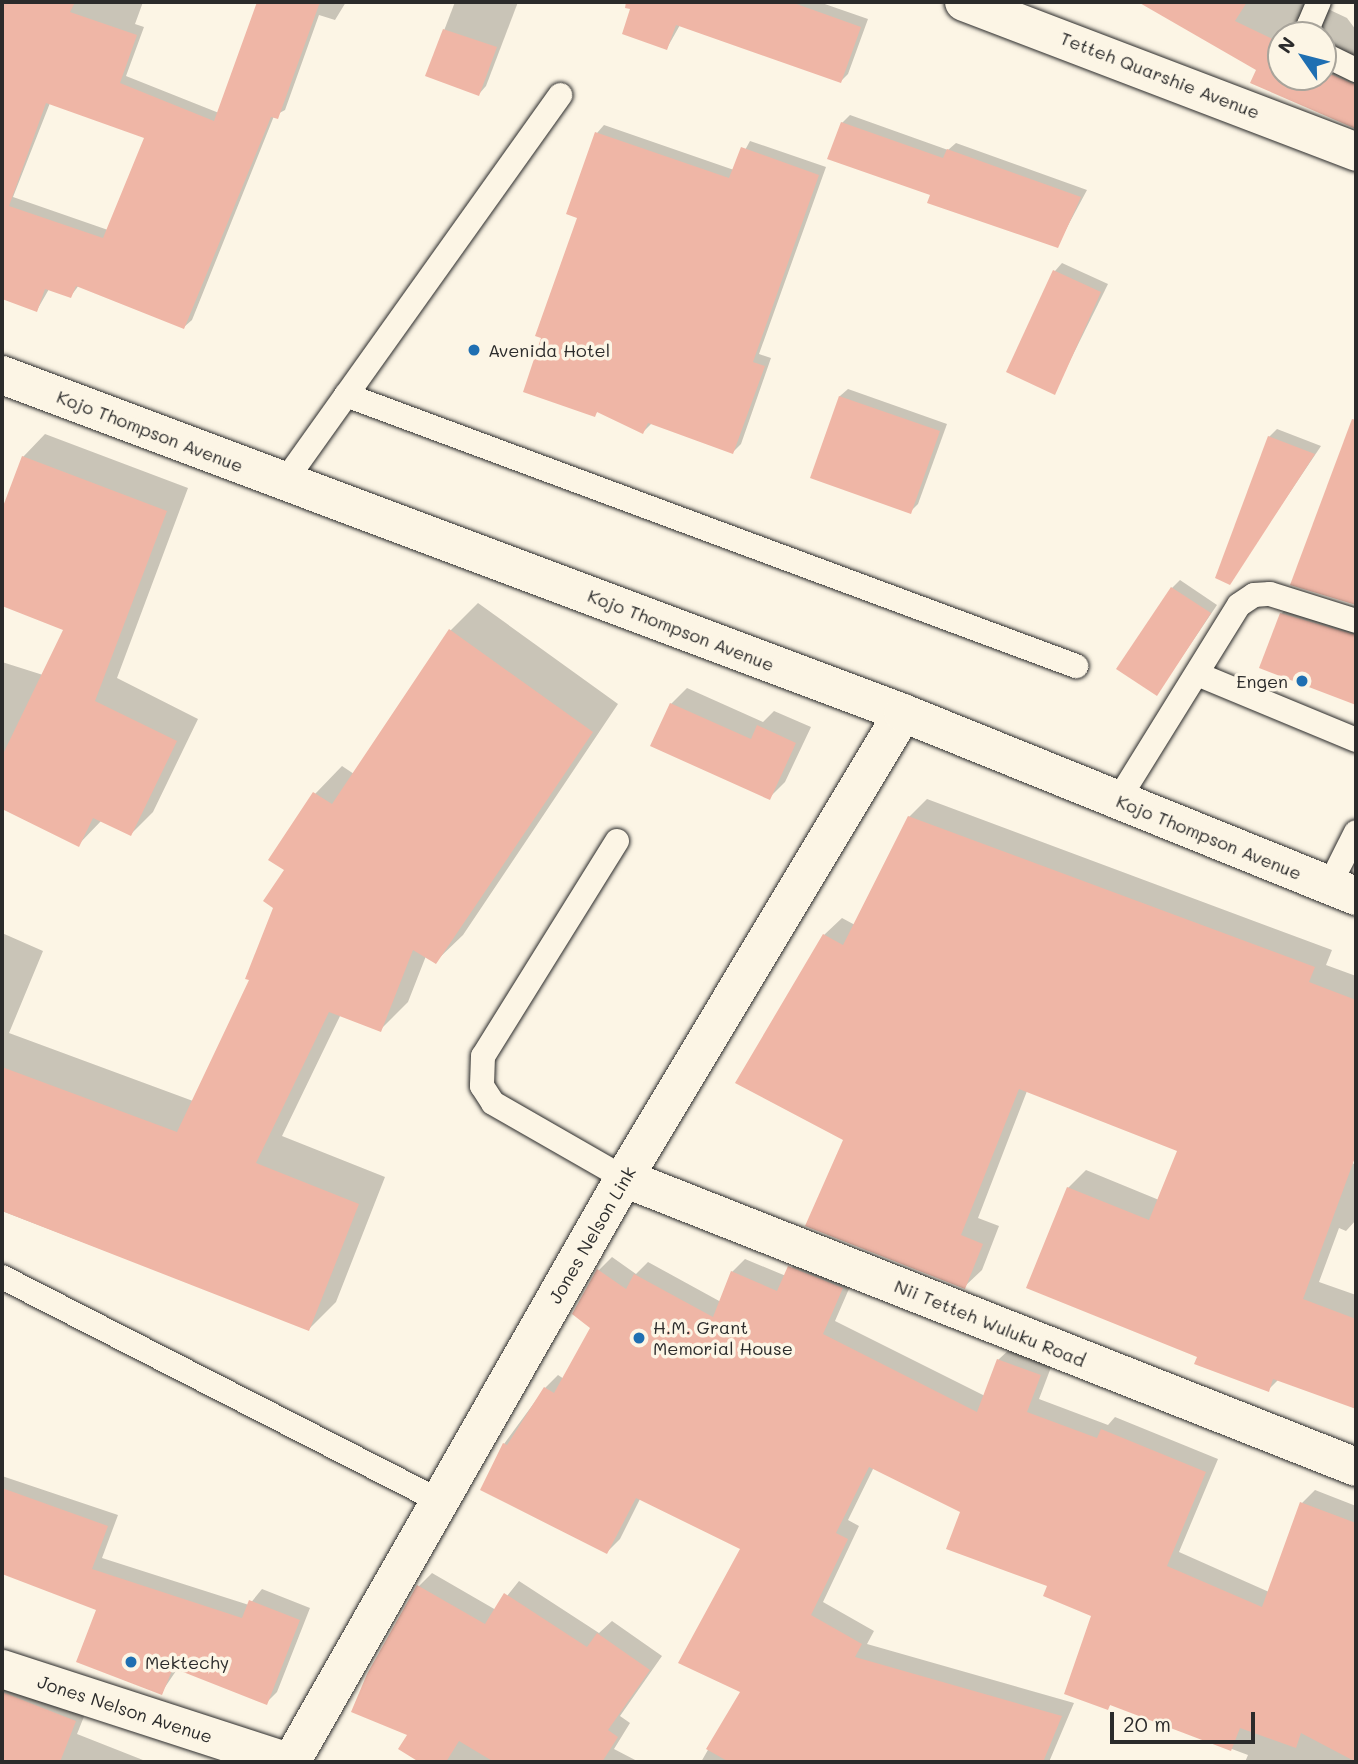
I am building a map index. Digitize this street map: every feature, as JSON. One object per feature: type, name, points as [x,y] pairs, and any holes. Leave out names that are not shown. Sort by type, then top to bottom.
[{"type":"street","name":"Tetteh Quarshie Avenue","points":[[964,2],[1356,152]]},
{"type":"street","name":"Kojo Thompson Avenue","points":[[2,375],[903,713],[1343,891]]},
{"type":"street","name":"Jones Nelson Link","points":[[290,1762],[624,1178],[903,713]]},
{"type":"street","name":"Nii Tetteh Wuluku Road","points":[[624,1178],[1356,1467]]},
{"type":"street","name":"Jones Nelson Avenue","points":[[2,1669],[290,1762]]},
{"type":"lane","points":[[1311,21],[1319,2]]},
{"type":"lane","points":[[1337,61],[1356,70]]},
{"type":"lane","points":[[285,481],[560,95]]},
{"type":"lane","points":[[346,395],[1076,666]]},
{"type":"lane","points":[[1118,800],[1239,605],[1254,595],[1269,594],[1356,621]]},
{"type":"lane","points":[[1197,674],[1356,740]]},
{"type":"lane","points":[[1343,891],[1356,832]]},
{"type":"lane","points":[[617,841],[483,1056],[482,1086],[493,1104],[624,1178]]},
{"type":"lane","points":[[2,1277],[440,1501]]},
{"type":"building","points":[[2,2],[75,2],[70,12],[137,35],[120,83],[214,121],[257,2],[320,2],[278,119],[271,117],[184,329],[76,286],[71,298],[45,289],[37,312],[2,299]],"holes":[[[46,103],[144,138],[103,238],[9,206]]]},
{"type":"building","points":[[626,2],[791,2],[861,27],[841,83],[676,25],[667,50],[622,34],[630,9],[625,8]]},
{"type":"building","points":[[1138,2],[1247,2],[1235,21],[1267,36],[1267,90],[1250,83],[1256,70]]},
{"type":"building","points":[[443,29],[497,47],[479,96],[425,76]]},
{"type":"building","points":[[1337,77],[1356,85],[1356,129],[1268,91],[1337,91]]},
{"type":"building","points":[[841,122],[943,158],[947,149],[1081,197],[1058,248],[927,203],[930,195],[827,159]]},
{"type":"building","points":[[595,132],[729,178],[741,147],[819,175],[753,362],[765,366],[733,454],[648,423],[643,434],[597,412],[595,417],[523,392],[541,338],[535,336],[577,218],[566,214]]},
{"type":"building","points":[[1053,270],[1101,292],[1055,395],[1006,372]]},
{"type":"building","points":[[839,396],[940,431],[911,514],[810,478]]},
{"type":"building","points":[[1352,419],[1356,420],[1356,605],[1290,585]]},
{"type":"building","points":[[1268,436],[1315,454],[1230,585],[1215,578]]},
{"type":"building","points":[[22,456],[167,511],[95,701],[177,741],[131,836],[93,818],[79,847],[2,809],[2,756],[63,630],[2,606],[2,509]]},
{"type":"building","points":[[1171,587],[1211,613],[1157,696],[1116,669]]},
{"type":"building","points":[[1280,613],[1356,635],[1356,705],[1259,668]]},
{"type":"building","points":[[449,629],[593,732],[436,964],[413,950],[381,1032],[329,1012],[256,1163],[359,1204],[309,1331],[2,1211],[2,1067],[177,1132],[249,980],[245,979],[273,908],[263,901],[284,870],[268,860],[313,792],[332,804]]},
{"type":"building","points":[[670,703],[751,739],[757,725],[796,743],[770,800],[650,746]]},
{"type":"building","points":[[908,816],[1315,967],[1309,982],[1356,1000],[1356,1155],[1303,1299],[1356,1319],[1356,1409],[1273,1379],[1269,1392],[1194,1364],[1197,1357],[1026,1288],[1067,1187],[1149,1220],[1177,1151],[1019,1089],[961,1235],[983,1244],[965,1289],[805,1226],[843,1140],[735,1083],[823,934],[843,945]]},
{"type":"building","points":[[788,1266],[843,1288],[823,1334],[977,1412],[997,1359],[1041,1375],[1027,1412],[1097,1438],[1101,1429],[1206,1472],[1167,1566],[1262,1607],[1300,1502],[1356,1523],[1356,1762],[1301,1733],[1296,1748],[1240,1728],[1231,1751],[1110,1705],[1108,1710],[1064,1694],[1091,1616],[1043,1596],[1047,1586],[946,1549],[960,1512],[869,1467],[836,1533],[848,1539],[811,1615],[862,1644],[855,1657],[1062,1716],[1043,1762],[729,1762],[706,1749],[740,1692],[678,1663],[740,1549],[636,1498],[607,1554],[480,1490],[503,1443],[507,1445],[544,1387],[554,1393],[590,1328],[572,1314],[597,1269],[626,1289],[634,1274],[713,1317],[731,1271],[777,1291]]},
{"type":"building","points":[[2,1488],[108,1526],[92,1569],[242,1618],[249,1600],[300,1620],[267,1705],[173,1668],[162,1695],[76,1662],[96,1610],[2,1574]]},
{"type":"building","points":[[417,1585],[485,1624],[504,1593],[587,1647],[597,1633],[650,1670],[608,1730],[618,1737],[602,1762],[494,1762],[459,1741],[446,1762],[419,1762],[398,1749],[407,1735],[351,1712],[367,1674]]},
{"type":"building","points":[[2,1692],[76,1721],[60,1762],[2,1762]]},
{"type":"place","name":"Avenida Hotel","points":[[474,350]]},
{"type":"place","name":"Engen","points":[[1302,681]]},
{"type":"place","name":"H.M. Grant Memorial House","points":[[639,1338]]},
{"type":"place","name":"Mektechy","points":[[131,1662]]}]
